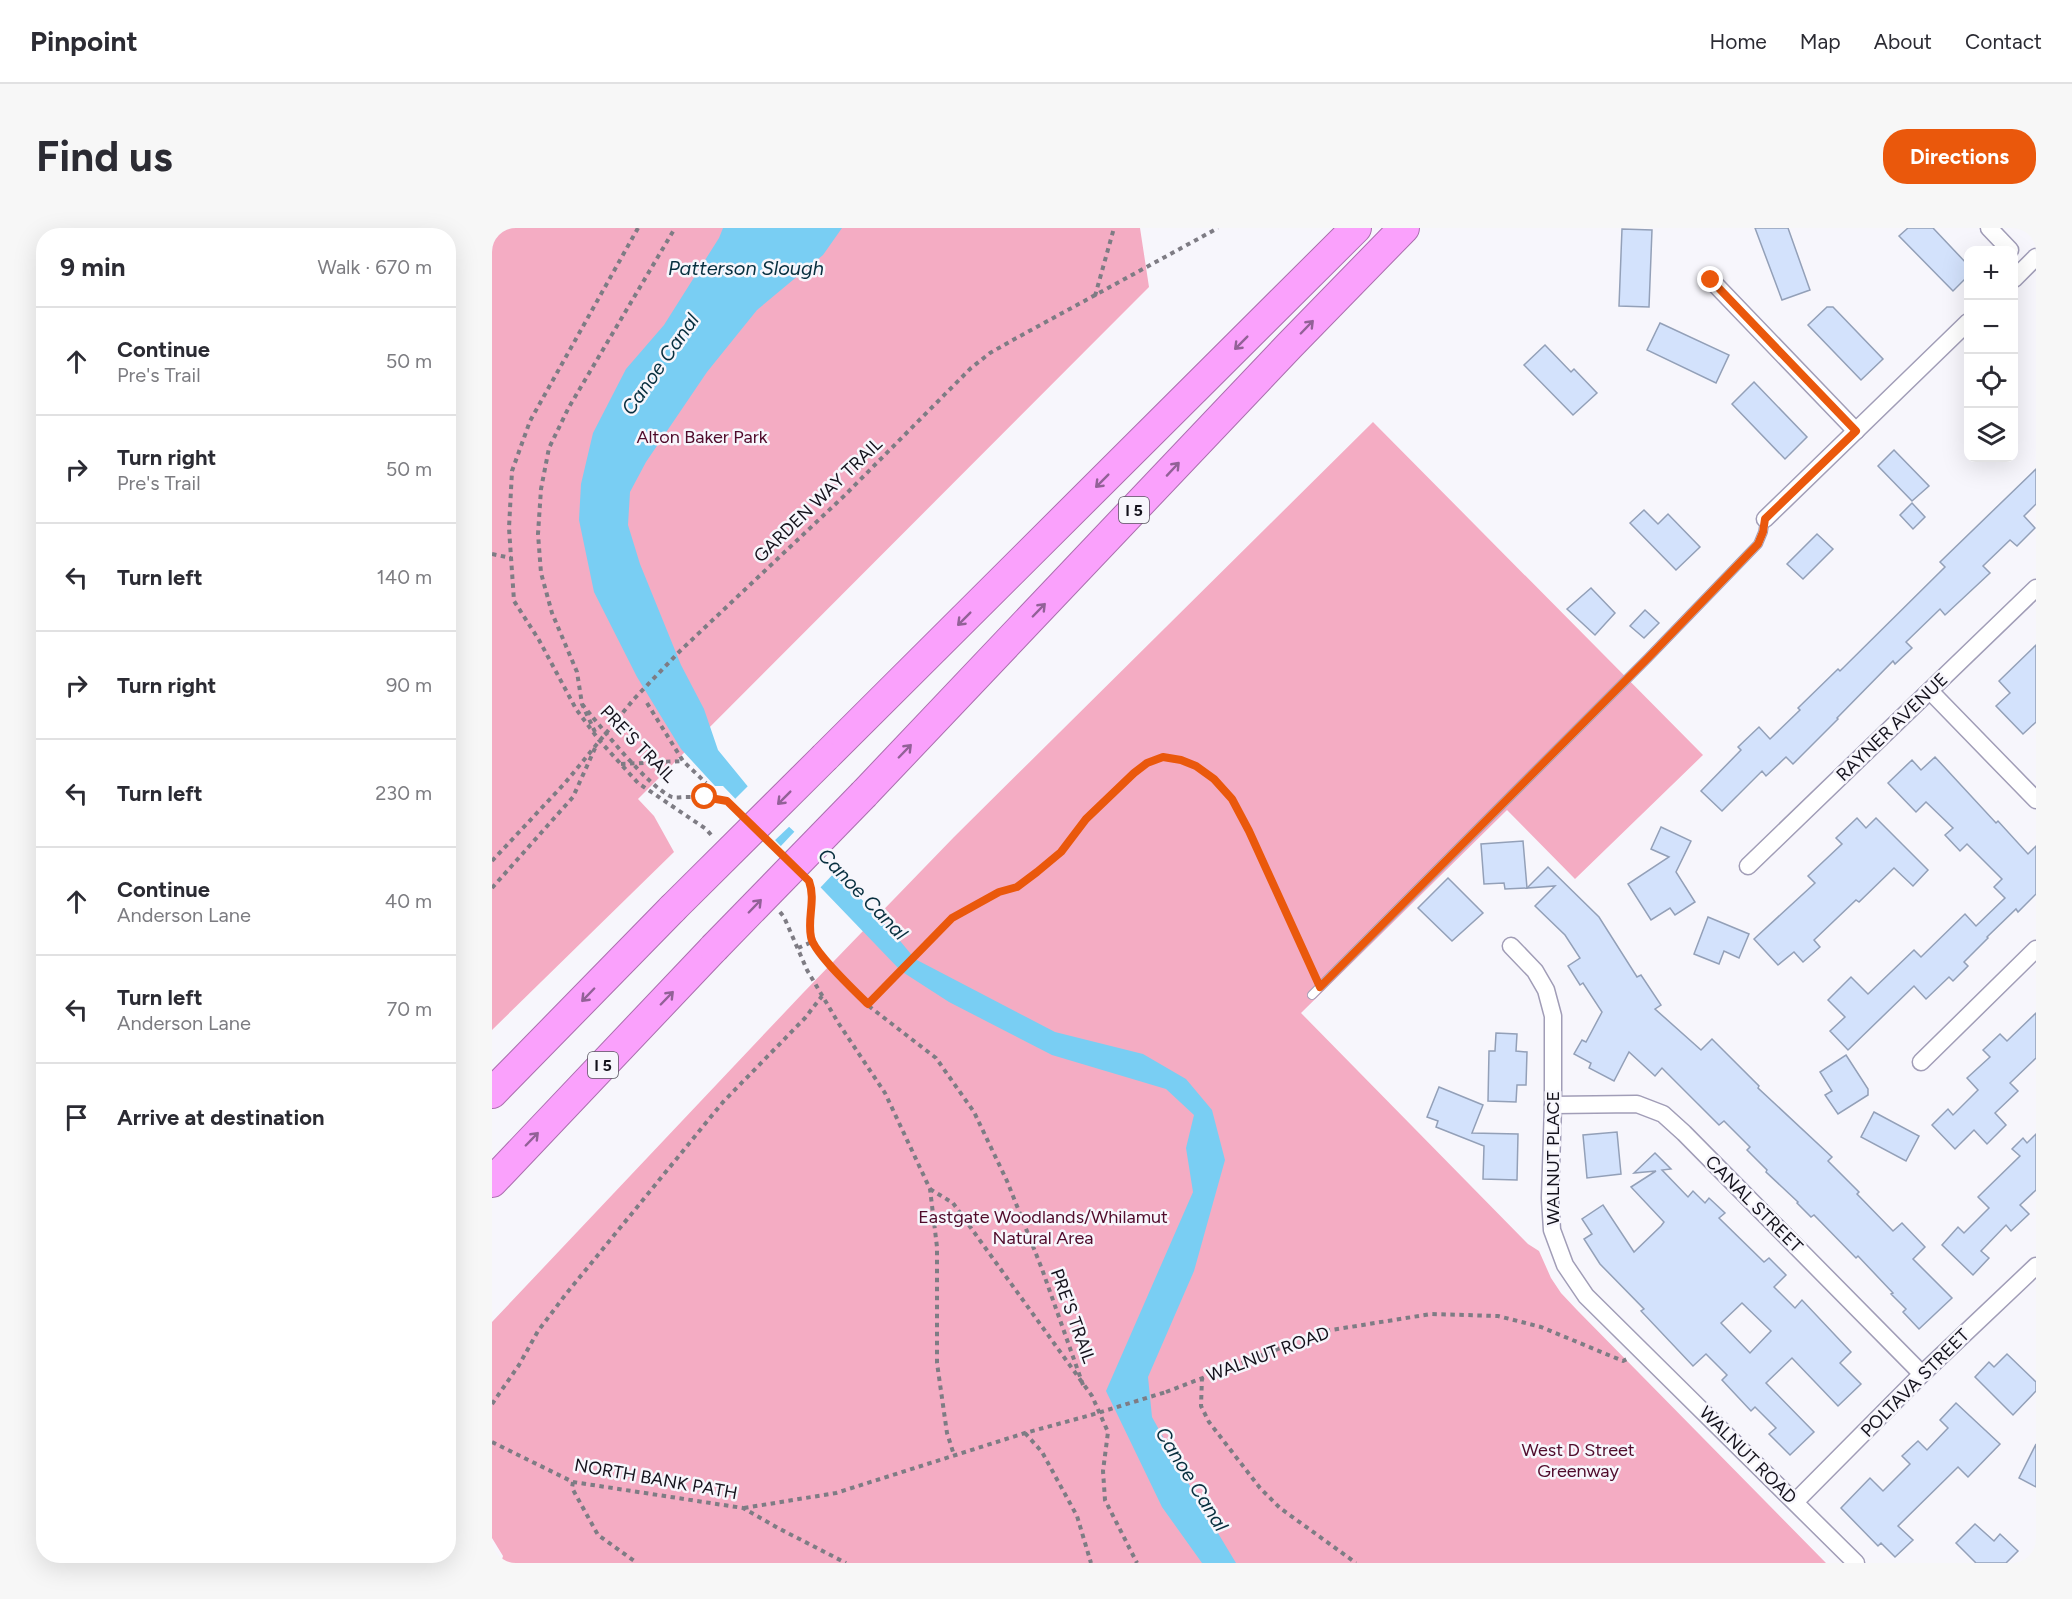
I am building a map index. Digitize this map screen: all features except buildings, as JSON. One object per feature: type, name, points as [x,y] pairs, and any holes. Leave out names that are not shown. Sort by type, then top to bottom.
[{"type":"highway","name":"I 5","points":[[492,1094],[673,908],[1356,228]]},
{"type":"highway","name":"I 5","points":[[492,1182],[1404,228]]},
{"type":"street","points":[[1989,228],[2006,246]]},
{"type":"street","points":[[2018,274],[2031,262]]},
{"type":"street","points":[[1711,280],[1856,431]]},
{"type":"street","points":[[1765,519],[1964,326]]},
{"type":"street","name":"RAYNER AVENUE","points":[[1748,866],[2036,588]]},
{"type":"street","points":[[1930,691],[2036,800]]},
{"type":"street","name":"WALNUT PLACE","points":[[1511,946],[1535,971],[1546,990],[1553,1016],[1550,1198],[1552,1230],[1565,1265],[1586,1296],[1642,1350]]},
{"type":"street","points":[[1921,1062],[2036,949]]},
{"type":"street","name":"CANAL STREET","points":[[1553,1105],[1637,1104],[1663,1114],[1693,1141],[1922,1374]]},
{"type":"street","name":"POLTAVA STREET","points":[[1795,1502],[1922,1374],[2036,1266]]},
{"type":"street","name":"WALNUT ROAD","points":[[1642,1350],[1856,1563]]},
{"type":"lane","points":[[1312,995],[1648,658],[1758,544],[1765,519]]},
{"type":"path","name":"PRE'S TRAIL","points":[[492,888],[573,797],[599,740],[582,704],[577,672],[552,613],[541,573],[538,534],[541,489],[549,448],[569,407],[675,228]]},
{"type":"path","points":[[1095,296],[1114,228]]},
{"type":"path","name":"GARDEN WAY TRAIL","points":[[492,861],[565,783],[634,699],[681,650],[844,496],[971,368],[997,349],[1218,228]]},
{"type":"path","points":[[492,554],[511,558]]},
{"type":"path","points":[[648,703],[683,761],[706,783]]},
{"type":"path","name":"PRE'S TRAIL","points":[[582,704],[633,763],[660,789],[674,798],[719,798],[727,801],[743,817]]},
{"type":"path","points":[[868,1004],[952,918],[999,892],[1017,887],[1061,852],[1086,819],[1108,796],[1147,763],[1163,757],[1181,760],[1196,766],[1214,779],[1232,799],[1249,831],[1320,987]]},
{"type":"path","points":[[621,764],[683,761]]},
{"type":"path","points":[[798,948],[812,942],[810,927],[812,890],[809,881]]},
{"type":"path","name":"PRE'S TRAIL","points":[[812,942],[868,1004],[936,1058],[974,1112],[1007,1181],[1085,1387],[1092,1396],[1108,1432],[1103,1471],[1105,1500],[1137,1563]]},
{"type":"path","points":[[492,1404],[519,1365],[538,1331],[573,1284],[723,1102],[804,1018],[822,996]]},
{"type":"path","points":[[930,1189],[953,1203],[1085,1387]]},
{"type":"path","name":"WALNUT ROAD","points":[[743,1508],[836,1493],[1025,1433],[1166,1392],[1325,1331],[1431,1314],[1498,1316],[1541,1327],[1623,1361],[1642,1350]]},
{"type":"path","points":[[1202,1377],[1201,1406],[1209,1422],[1260,1488],[1280,1508],[1356,1563]]},
{"type":"path","points":[[1025,1433],[1042,1452],[1077,1516],[1091,1563]]},
{"type":"path","name":"NORTH BANK PATH","points":[[492,1442],[573,1482],[743,1508],[846,1563]]},
{"type":"path","points":[[573,1482],[572,1488],[598,1535],[637,1563]]},
{"type":"green space","name":"Alton Baker Park","points":[[492,228],[1140,228],[1149,287],[638,799],[654,816],[674,852],[492,1030]]},
{"type":"green space","name":"Eastgate Woodlands/Whilamut Natural Area","points":[[1373,422],[1703,755],[1575,879],[1507,810],[1301,1013],[1528,1244],[1539,1251],[1551,1278],[1561,1293],[1826,1563],[501,1563],[503,1556],[492,1538],[492,1322],[954,837]]},
{"type":"water","name":"Patterson Slough","points":[[723,228],[842,228],[823,255],[757,310],[707,372],[646,462],[630,492],[628,525],[640,564],[681,665],[704,709],[718,750],[754,794],[815,851],[891,930],[915,959],[1055,1032],[1143,1054],[1186,1079],[1212,1110],[1225,1160],[1194,1271],[1148,1377],[1152,1417],[1236,1563],[1202,1563],[1162,1507],[1106,1391],[1193,1192],[1186,1148],[1194,1115],[1166,1089],[1052,1055],[949,1002],[901,971],[723,786],[715,786],[681,749],[637,677],[594,592],[579,520],[581,484],[593,433],[626,369],[664,325]]},
{"type":"pier","points":[[750,784],[791,825],[773,842],[733,801]]},
{"type":"pier","points":[[796,830],[837,870],[819,889],[779,848]]},
{"type":"route","points":[[705,797],[727,801],[809,881],[812,890],[810,927],[812,942],[868,1004],[952,918],[999,892],[1017,887],[1061,852],[1086,819],[1134,773],[1147,763],[1163,757],[1181,760],[1196,766],[1214,779],[1232,799],[1249,831],[1320,987],[1648,658],[1758,544],[1765,519],[1856,431],[1711,280]]},
{"type":"water label","name":"Canoe Canal","points":[[660,364]]},
{"type":"water label","name":"Canoe Canal","points":[[863,894]]},
{"type":"water label","name":"Canoe Canal","points":[[1192,1479]]},
{"type":"park label","name":"West D Street Greenway","points":[[1578,1460]]}]
